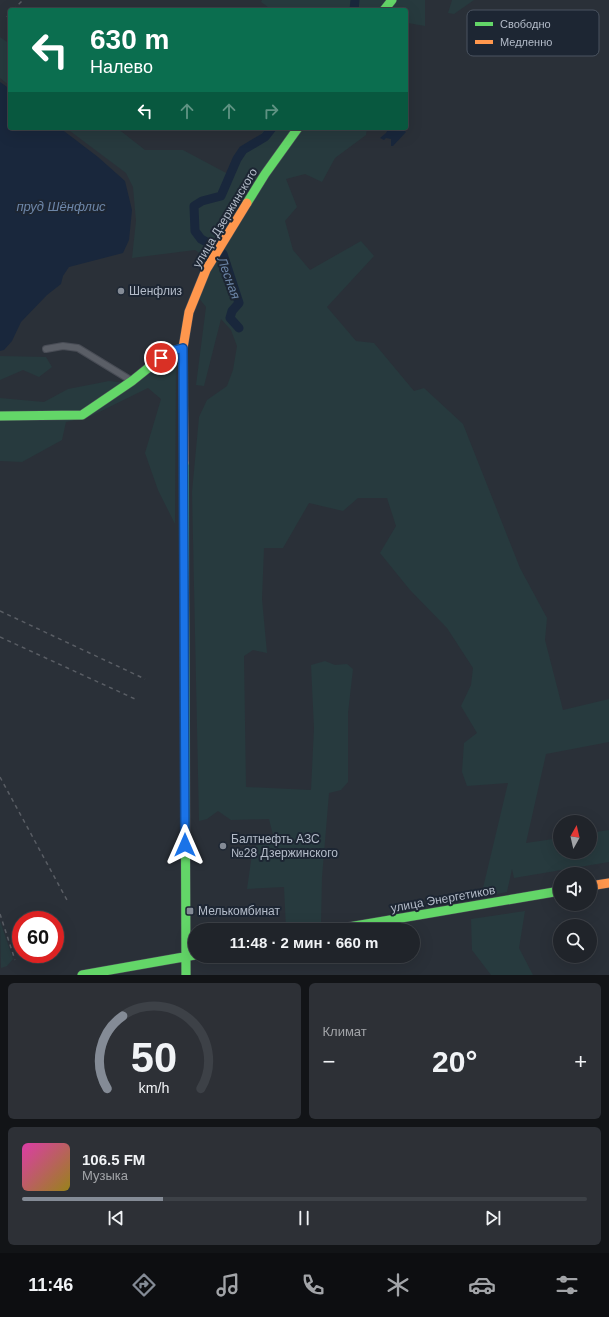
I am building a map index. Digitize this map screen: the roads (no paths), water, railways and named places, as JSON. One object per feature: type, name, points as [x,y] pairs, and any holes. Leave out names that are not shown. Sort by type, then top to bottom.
[{"type":"main road","points":[[386,8],[392,0]]},
{"type":"main road","name":"улица Дзержинского","points":[[191,923],[183,348],[189,312],[206,270],[265,174],[297,130]]},
{"type":"main road","points":[[0,416],[82,415],[132,381],[168,352],[183,348]]},
{"type":"main road","points":[[597,885],[609,883]]},
{"type":"main road","name":"улица Энергетиков","points":[[373,923],[553,893]]},
{"type":"main road","points":[[82,975],[188,956]]},
{"type":"main road","name":"улица Дзержинского","points":[[186,975],[189,963]]},
{"type":"street","points":[[46,349],[63,346],[78,348],[132,381]]},
{"type":"water","name":"пруд Шёнфлис","points":[[0,82],[8,88],[8,130],[63,130],[98,157],[125,181],[132,210],[129,240],[123,253],[69,267],[63,276],[61,284],[47,295],[21,322],[12,341],[4,350],[0,351]]},
{"type":"water","points":[[388,130],[404,130],[406,132],[393,146],[391,146],[391,139],[386,138],[384,140],[380,138]]},
{"type":"waterway","name":"Лесная","points":[[354,8],[355,0]]},
{"type":"waterway","name":"Лесная","points":[[239,328],[230,318],[232,311],[239,303],[223,254],[212,245],[201,239],[195,231],[194,206],[202,201],[221,196],[237,159],[243,150],[265,137],[270,130]]},
{"type":"railway","points":[[15,8],[23,0]]},
{"type":"railway","points":[[0,611],[145,679]]},
{"type":"railway","points":[[0,637],[135,699]]},
{"type":"railway","points":[[0,777],[68,902]]},
{"type":"railway","points":[[0,914],[12,951]]},
{"type":"place","name":"Шенфлиз","points":[[121,291]]},
{"type":"place","name":"Балтнефть АЗС №28 Дзержинского","points":[[223,846]]},
{"type":"place","name":"Мелькомбинат","points":[[190,911]]}]
